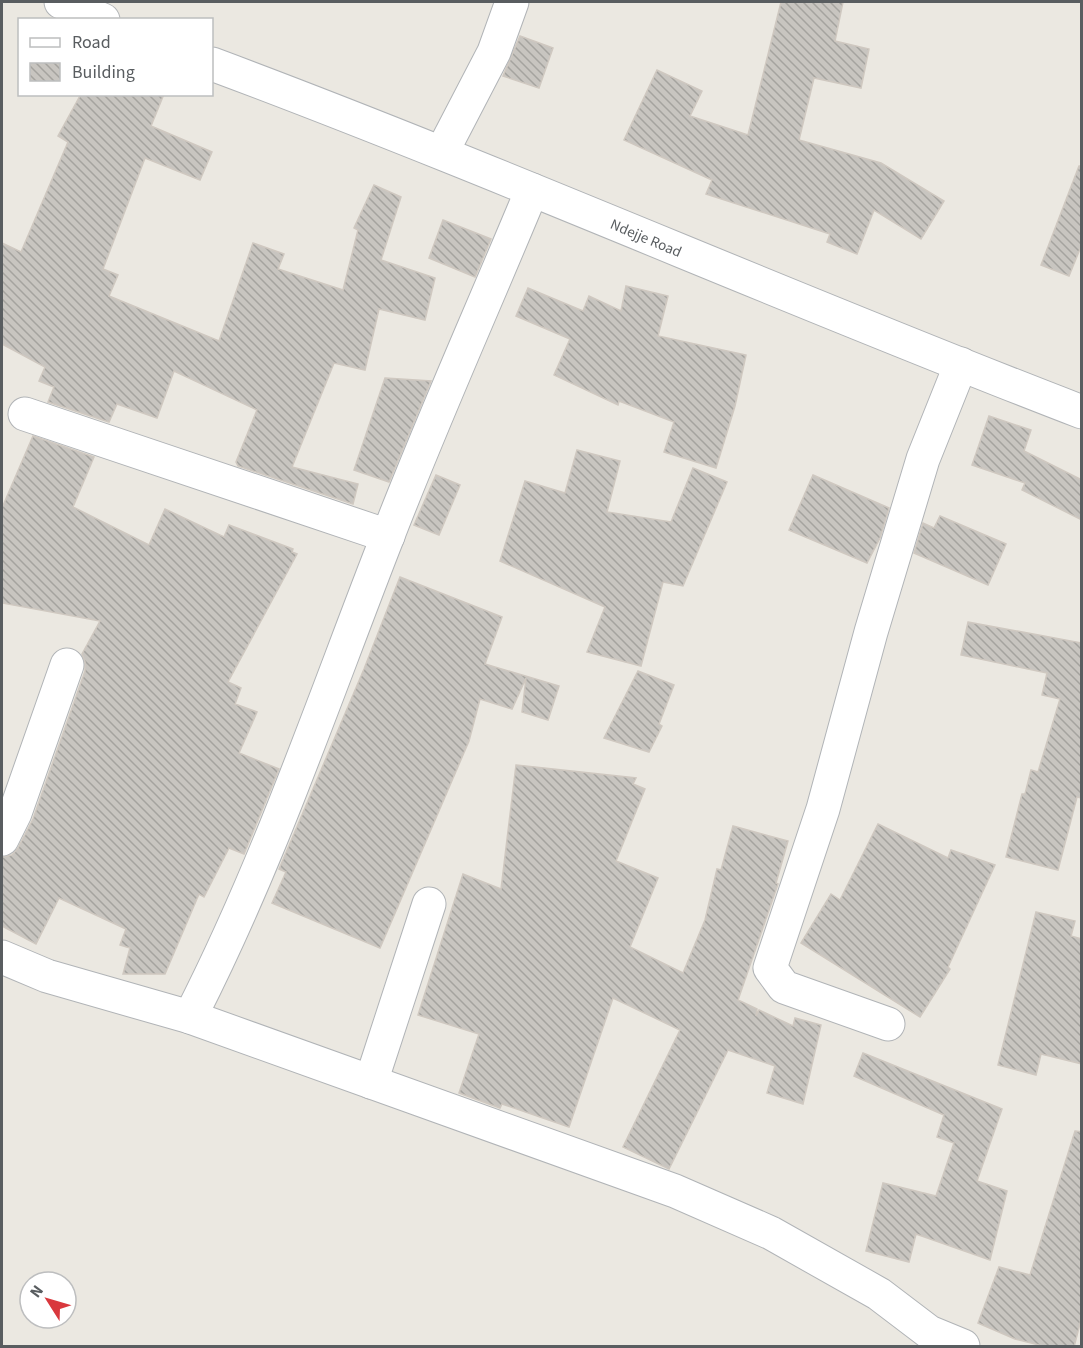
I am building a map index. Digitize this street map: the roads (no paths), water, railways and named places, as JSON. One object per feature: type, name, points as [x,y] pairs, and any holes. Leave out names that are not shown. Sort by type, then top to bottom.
[{"type":"street","points":[[61,2],[99,18]]},
{"type":"street","points":[[442,152],[494,52],[512,2]]},
{"type":"street","name":"Ndejje Road","points":[[213,64],[442,152],[783,295],[1082,412]]},
{"type":"street","points":[[190,1017],[228,941],[272,839],[388,536],[532,190]]},
{"type":"street","points":[[888,1024],[784,987],[770,968],[823,809],[871,632],[924,459],[961,364]]},
{"type":"street","points":[[25,414],[388,536]]},
{"type":"street","points":[[2,839],[15,813],[67,665]]},
{"type":"street","points":[[371,1082],[429,904]]},
{"type":"street","points":[[2,957],[47,976],[190,1017],[675,1191],[771,1233],[879,1294],[929,1332],[963,1347]]}]
